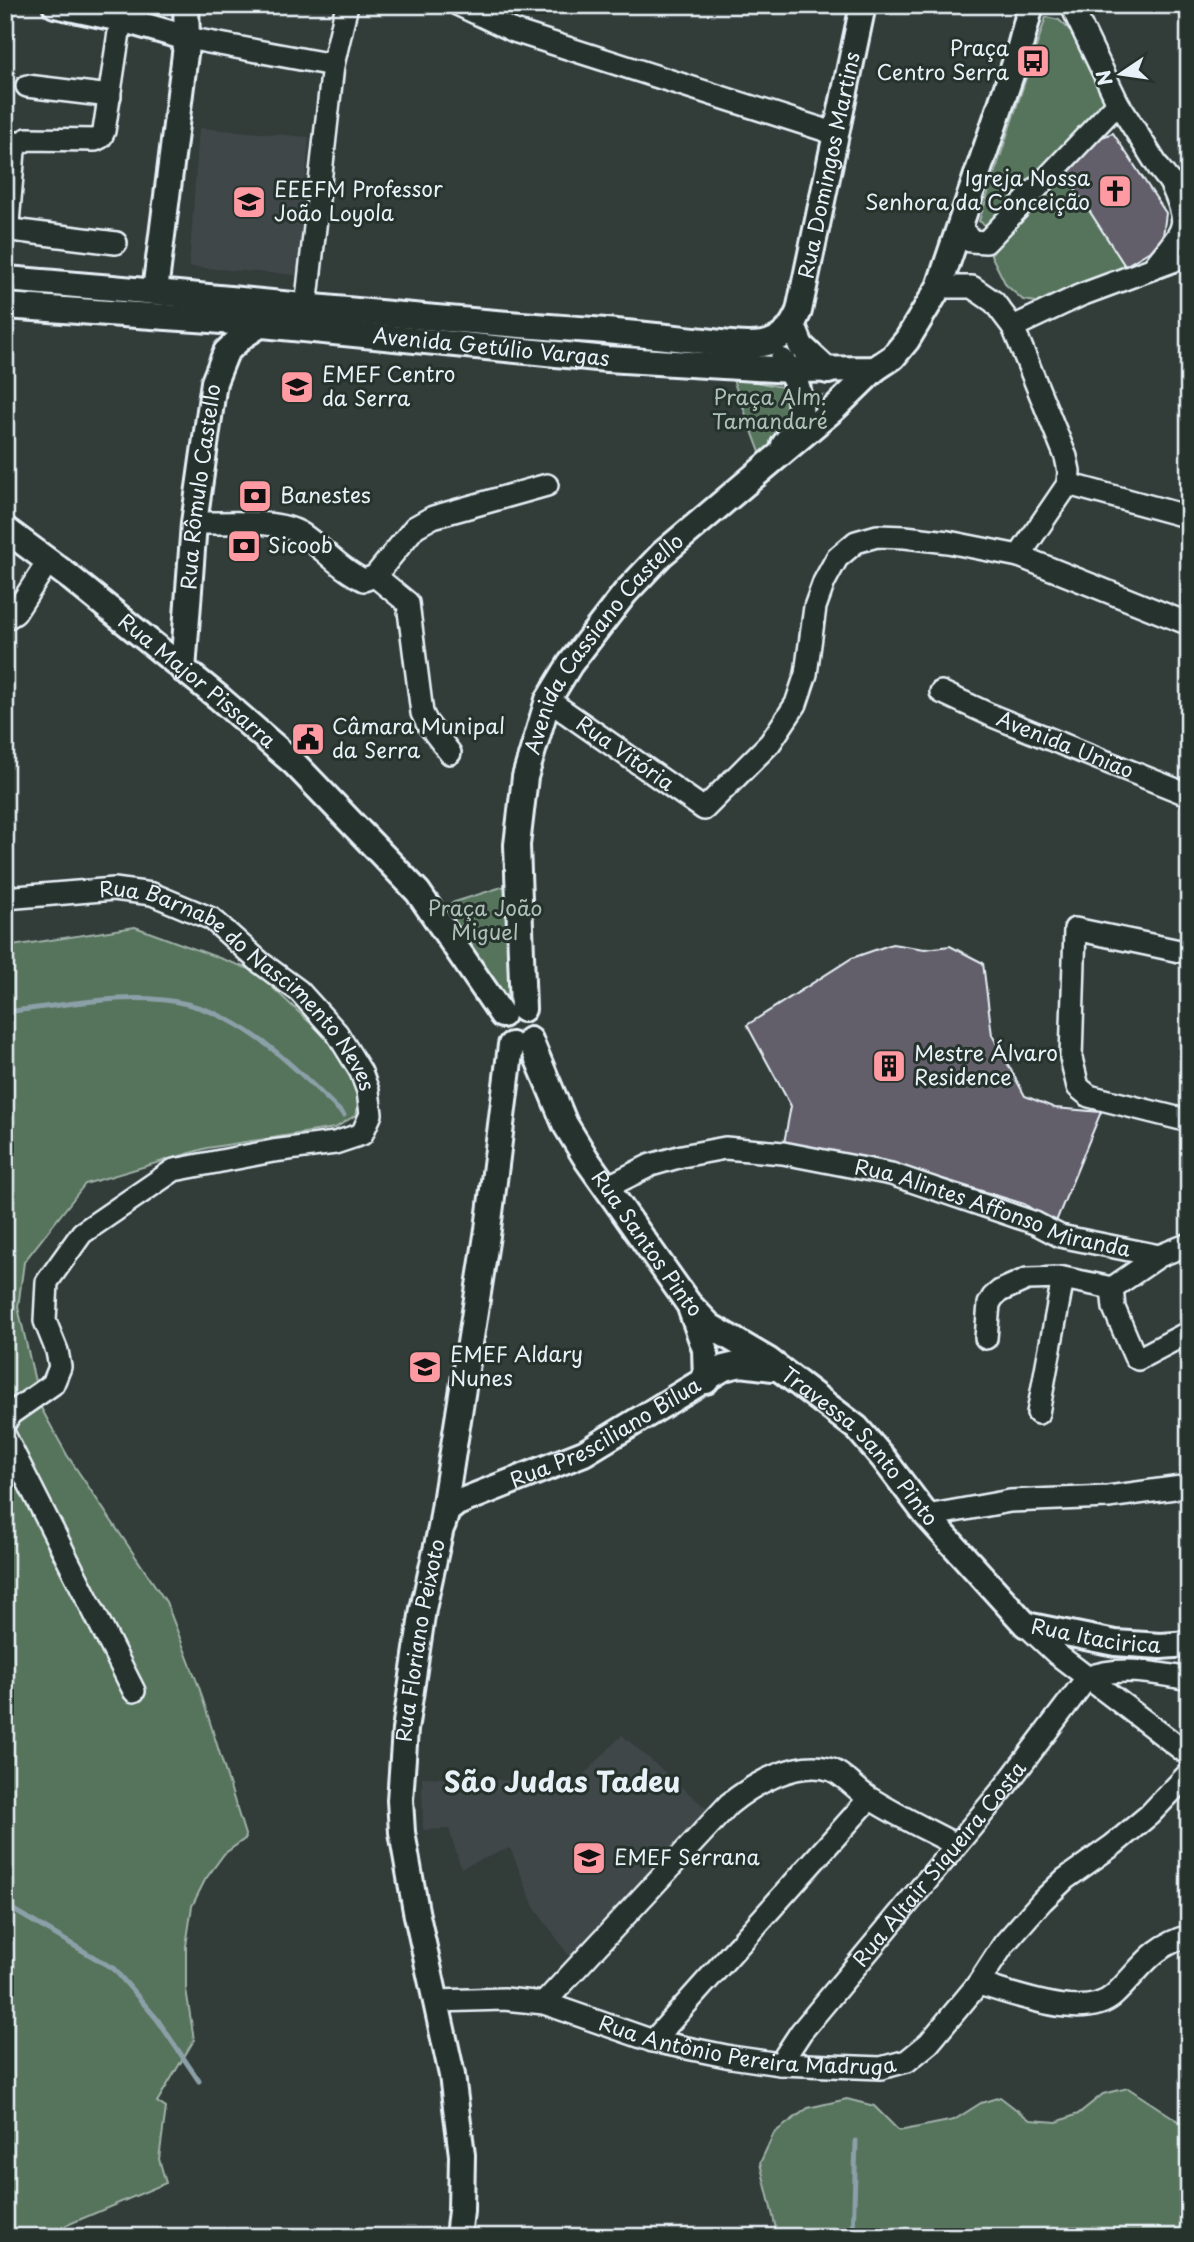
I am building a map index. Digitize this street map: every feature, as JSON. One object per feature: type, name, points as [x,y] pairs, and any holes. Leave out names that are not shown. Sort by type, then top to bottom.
[{"type":"street","points":[[55,5],[121,19],[187,38],[333,65]]},
{"type":"street","points":[[186,5],[187,38],[155,290],[200,304],[209,313],[214,382]]},
{"type":"street","points":[[306,307],[333,65],[348,5]]},
{"type":"street","points":[[459,5],[514,31],[837,134]]},
{"type":"street","name":"Rua Domingos Martins","points":[[793,326],[799,311],[863,5]]},
{"type":"street","points":[[875,369],[892,357],[906,340],[939,288],[1018,54],[1031,5]]},
{"type":"street","points":[[1071,5],[1118,103],[1170,182],[1184,215],[1179,235],[1153,268]]},
{"type":"street","points":[[116,243],[12,230],[8,225],[14,150],[17,145],[27,138],[95,140],[101,137],[121,19]]},
{"type":"street","points":[[27,86],[110,96]]},
{"type":"street","points":[[960,224],[970,241],[986,242],[1118,103]]},
{"type":"street","points":[[1170,182],[1189,193]]},
{"type":"street","points":[[1013,327],[1081,295],[1189,255]]},
{"type":"street","name":"Avenida Getúlio Vargas","points":[[5,279],[155,290],[469,323],[763,344]]},
{"type":"street","points":[[939,288],[972,287],[994,302],[1013,327],[1066,457],[1068,484],[1019,556],[1189,624]]},
{"type":"street","name":"Avenida Getúlio Vargas","points":[[5,306],[211,320],[607,359],[790,370],[875,369]]},
{"type":"street","name":"Rua Rômulo Castello","points":[[183,670],[194,523],[214,382],[226,352],[260,325]]},
{"type":"street","points":[[780,453],[799,421],[798,385],[790,370],[763,344],[785,335],[793,326],[801,346],[828,371]]},
{"type":"street","points":[[607,359],[609,331]]},
{"type":"street","name":"Avenida Cassiano Castello","points":[[513,1012],[517,845],[525,777],[548,700],[570,664],[625,593],[662,554],[836,407],[875,369]]},
{"type":"street","points":[[1068,484],[1189,517]]},
{"type":"street","points":[[194,523],[268,524],[288,528],[301,533],[364,580],[375,576],[415,527],[433,517],[547,485]]},
{"type":"street","name":"Rua Major Pissarra","points":[[5,529],[71,578],[295,764],[418,892],[513,1012]]},
{"type":"street","name":"Rua Vitória","points":[[548,700],[704,809],[770,743],[796,704],[806,674],[815,607],[824,582],[837,558],[856,542],[877,536],[905,537],[948,542],[1019,556]]},
{"type":"street","points":[[5,619],[15,613],[48,562]]},
{"type":"street","points":[[375,576],[408,603],[422,713],[450,753]]},
{"type":"street","points":[[154,646],[171,646],[186,634]]},
{"type":"street","name":"Avenida União","points":[[941,692],[995,717],[1189,795]]},
{"type":"street","name":"Rua Barnabe do Nascimento Neves","points":[[5,898],[114,889],[152,894],[212,919],[261,963],[299,991],[337,1033],[361,1072],[368,1091],[371,1114],[362,1134],[335,1143],[272,1151],[174,1170],[82,1233],[47,1282],[44,1321],[57,1351],[60,1367],[53,1384],[10,1414],[5,1423]]},
{"type":"street","points":[[1189,953],[1075,929],[1071,1058],[1078,1087],[1089,1096],[1189,1121]]},
{"type":"street","points":[[513,1012],[533,1017],[535,1029],[520,1043],[503,1041],[498,1032],[498,1023],[513,1012]]},
{"type":"street","name":"Rua Santos Pinto","points":[[520,1043],[587,1160],[688,1303],[710,1326],[747,1347]]},
{"type":"street","name":"Rua Floriano Peixoto","points":[[458,2237],[462,2155],[452,2075],[416,1911],[402,1832],[400,1800],[405,1730],[423,1609],[441,1528],[520,1043]]},
{"type":"street","name":"Rua Alintes Affonso Miranda","points":[[607,1187],[651,1165],[682,1156],[725,1148],[783,1153],[891,1174],[1035,1223],[1060,1236],[1159,1256]]},
{"type":"street","points":[[1159,1256],[1189,1244]]},
{"type":"street","name":"Rua Alintes Affonso Miranda","points":[[986,1338],[989,1304],[1000,1291],[1027,1279],[1063,1278],[1112,1288],[1159,1256]]},
{"type":"street","points":[[1038,1413],[1063,1278]]},
{"type":"street","points":[[1112,1288],[1114,1308],[1135,1357],[1142,1358],[1189,1332]]},
{"type":"street","points":[[688,1303],[705,1349],[706,1381]]},
{"type":"street","name":"Travessa Santo Pinto","points":[[747,1347],[857,1428],[927,1516],[1010,1502],[1108,1497],[1189,1486]]},
{"type":"street","name":"Rua Presciliano Bilua","points":[[441,1528],[451,1507],[584,1453],[724,1368],[741,1364],[780,1370]]},
{"type":"street","points":[[5,1436],[134,1691]]},
{"type":"street","points":[[450,1468],[456,1485],[481,1493]]},
{"type":"street","name":"Rua Itacirica","points":[[927,1516],[1026,1625],[1115,1643],[1161,1646],[1189,1644]]},
{"type":"street","points":[[1026,1625],[1058,1655],[1094,1675],[1189,1755]]},
{"type":"street","points":[[1094,1675],[1164,1675],[1189,1679]]},
{"type":"street","name":"Rua Altair Siqueira Costa","points":[[780,2064],[801,2032],[1094,1675]]},
{"type":"street","points":[[544,2003],[729,1804],[750,1787],[769,1777],[820,1767],[835,1771],[869,1799],[956,1846]]},
{"type":"street","name":"Rua Antônio Pereira Madruga","points":[[437,2001],[504,1999],[544,2003],[653,2040],[731,2057],[780,2064],[881,2068],[907,2061],[929,2043],[978,1984],[1004,1944],[1042,1901],[1065,1879],[1149,1815],[1189,1773]]},
{"type":"street","points":[[653,2040],[869,1799]]},
{"type":"street","points":[[978,1984],[1062,2006],[1096,2006],[1112,1997],[1152,1954],[1174,1940],[1189,1936]]},
{"type":"shaded area","name":"EEEFM Professor João Loyola","points":[[199,128],[309,137],[298,275],[189,267]]},
{"type":"shaded area","name":"EMEF Serrana","points":[[622,1735],[707,1809],[572,1960],[534,1907],[510,1848],[461,1868],[449,1829],[423,1830],[422,1777],[576,1783]]},
{"type":"green space","points":[[1046,17],[1059,20],[1071,31],[1105,100],[987,226],[979,221]]},
{"type":"green space","points":[[1063,170],[1125,266],[1043,303],[1023,300],[1006,285],[989,251]]},
{"type":"green space","name":"Praça Alm. Tamandaré","points":[[732,377],[822,395],[761,455]]},
{"type":"green space","name":"Praça João Miguel","points":[[508,885],[521,993],[502,995],[491,982],[445,905]]},
{"type":"green space","points":[[135,927],[255,971],[352,1062],[361,1088],[356,1115],[335,1128],[207,1148],[85,1184],[24,1262],[18,1307],[41,1408],[67,1455],[166,1602],[199,1687],[246,1838],[224,1854],[205,1880],[192,1906],[186,1946],[186,1989],[194,2040],[157,2102],[166,2108],[159,2159],[166,2183],[39,2237],[5,2237],[5,947]]},
{"type":"green space","points":[[1128,2088],[1189,2128],[1189,2237],[778,2237],[760,2163],[774,2133],[808,2108],[847,2099],[874,2106],[899,2131],[954,2120],[981,2103],[1000,2097],[1030,2120],[1057,2122],[1078,2114],[1103,2094]]},
{"type":"building","name":"Igreja Nossa Senhora da Conceição","points":[[1113,133],[1166,213],[1162,244],[1125,266],[1063,170],[1102,137]]},
{"type":"building","name":"Mestre Álvaro Residence","points":[[892,944],[925,949],[950,946],[983,963],[992,1035],[1025,1096],[1055,1108],[1101,1112],[1055,1224],[1024,1204],[881,1160],[784,1143],[791,1106],[747,1025],[852,958]]},
{"type":"waterway","points":[[5,1012],[120,999],[143,998],[187,1004],[210,1011],[252,1034],[291,1065],[344,1115]]},
{"type":"waterway","points":[[5,1905],[114,1969],[157,2019],[199,2081]]},
{"type":"waterway","points":[[853,2237],[856,2141]]},
{"type":"place","name":"Praça Centro Serra","points":[[1033,61]]},
{"type":"place","name":"Igreja Nossa Senhora da Conceição","points":[[1115,191]]},
{"type":"place","name":"EEEFM Professor João Loyola","points":[[249,202]]},
{"type":"place","name":"EMEF Centro da Serra","points":[[297,387]]},
{"type":"place","name":"Banestes","points":[[255,496]]},
{"type":"place","name":"Sicoob","points":[[244,546]]},
{"type":"place","name":"Câmara Munipal da Serra","points":[[308,739]]},
{"type":"place","name":"Mestre Álvaro Residence","points":[[889,1066]]},
{"type":"place","name":"EMEF Aldary Nunes","points":[[425,1367]]},
{"type":"place","name":"EMEF Serrana","points":[[589,1858]]},
{"type":"district","name":"São Judas Tadeu","points":[[562,1782]]}]
